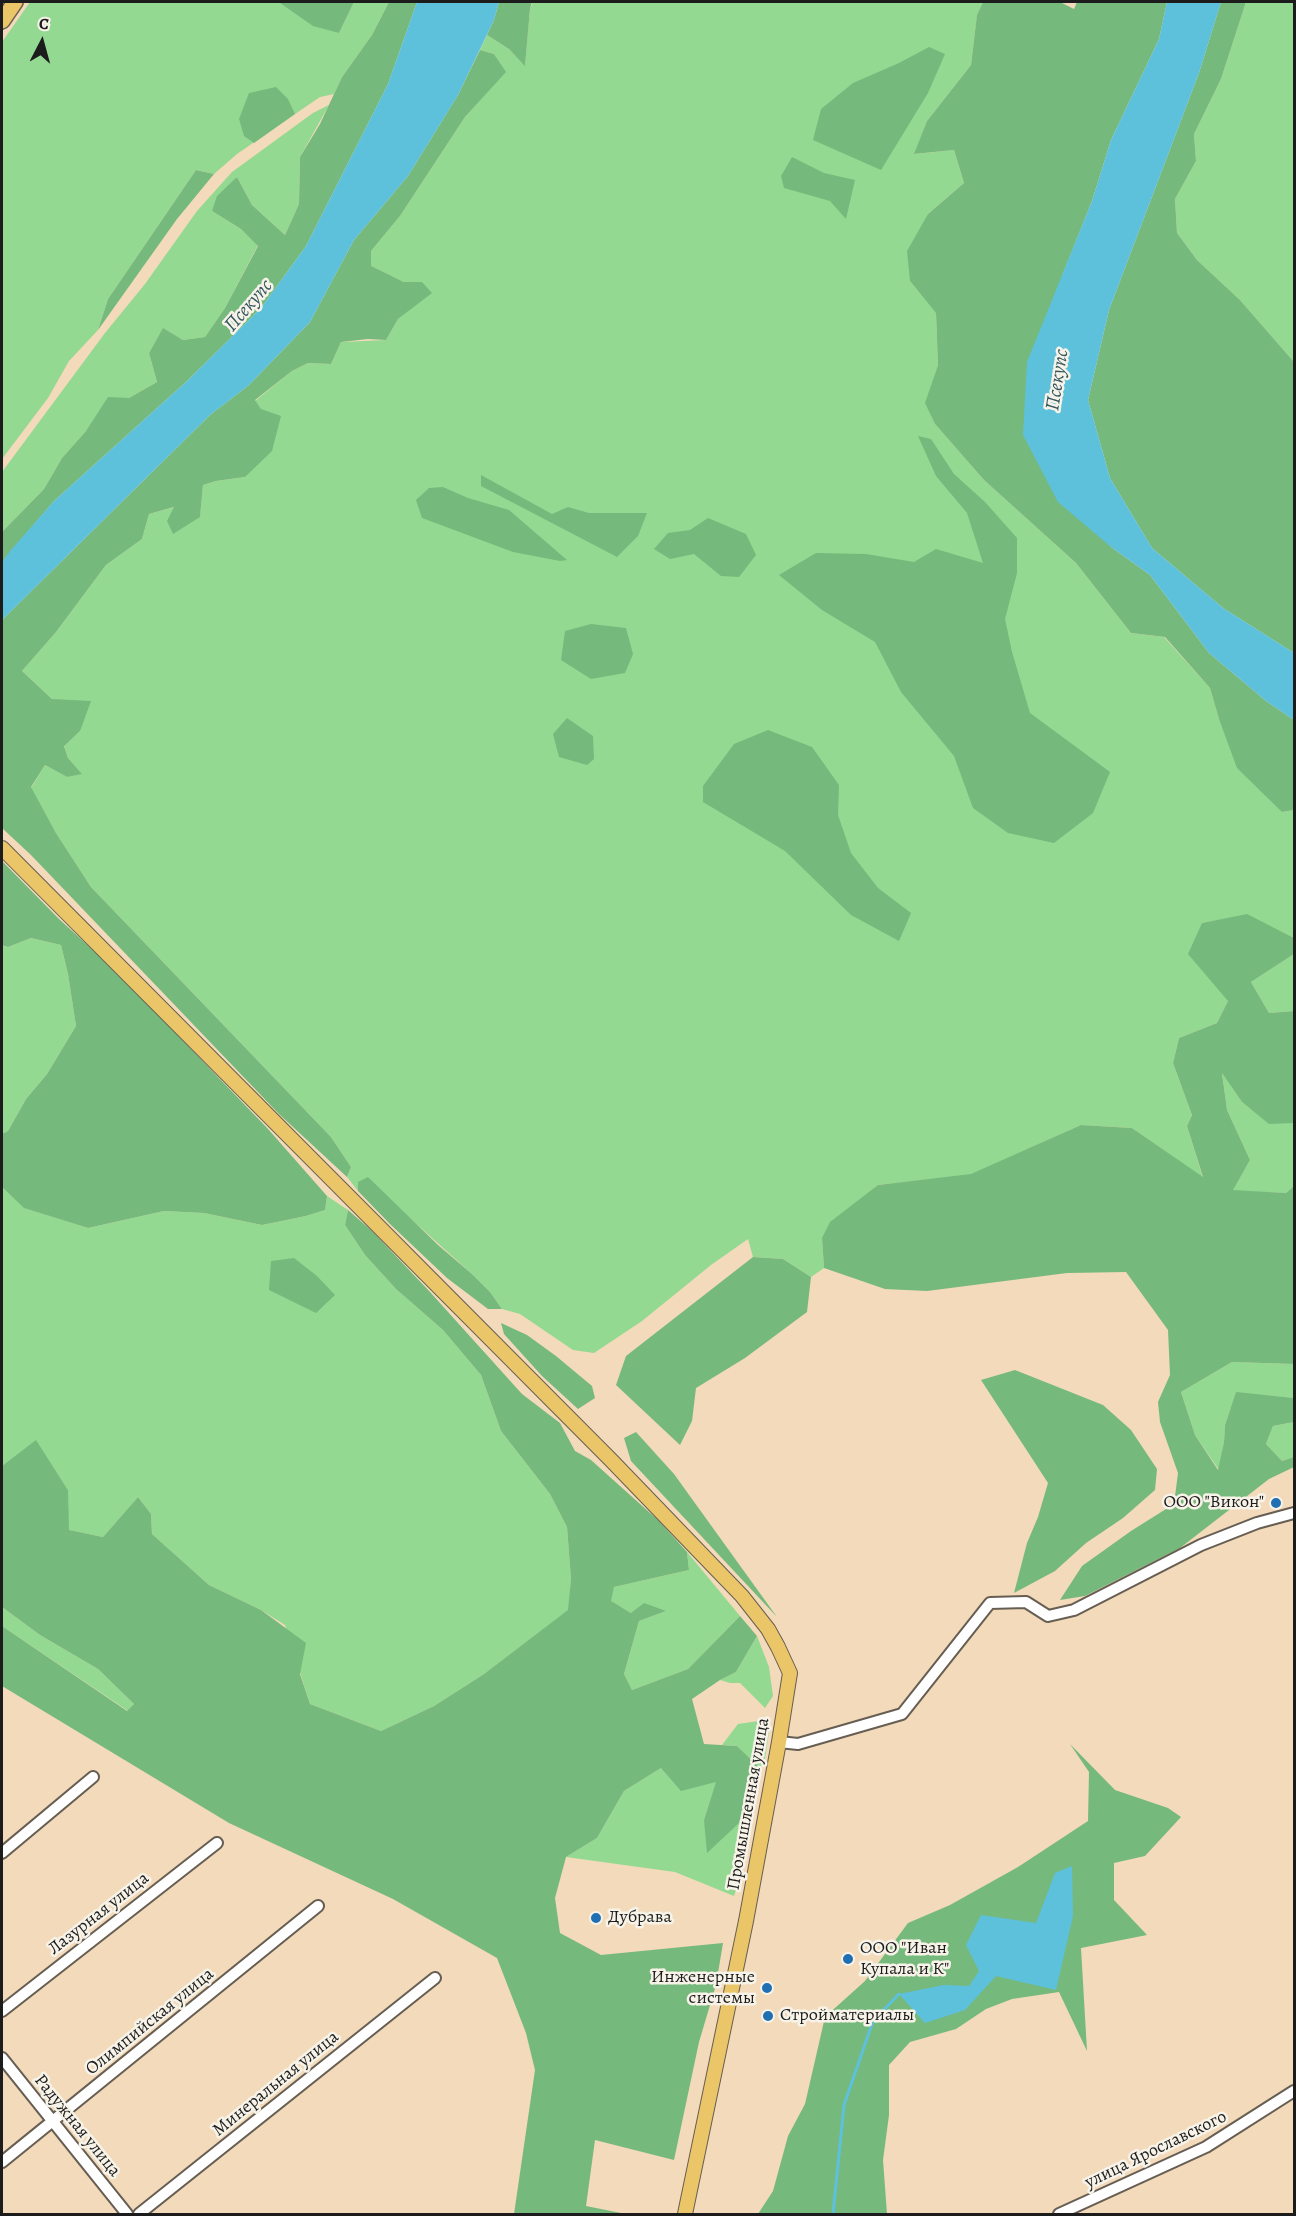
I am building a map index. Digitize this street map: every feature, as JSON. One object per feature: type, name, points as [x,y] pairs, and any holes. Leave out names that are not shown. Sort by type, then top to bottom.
[{"type":"highway","points":[[2,21],[15,2]]},
{"type":"main road","name":"Промышленная улица","points":[[2,848],[611,1460],[742,1596],[768,1629],[790,1673],[746,1921],[685,2214]]},
{"type":"street","points":[[779,1742],[798,1744],[902,1714],[990,1603],[1026,1602],[1048,1616],[1074,1610],[1201,1545],[1257,1523],[1294,1513]]},
{"type":"street","points":[[2,1853],[93,1777]]},
{"type":"street","name":"Лазурная улица","points":[[2,2011],[217,1843]]},
{"type":"street","name":"Олимпийская улица","points":[[2,2162],[318,1906]]},
{"type":"street","name":"Минеральная улица","points":[[139,2214],[435,1978]]},
{"type":"street","name":"Радужная улица","points":[[2,2058],[127,2214]]},
{"type":"street","name":"улица Ярославского","points":[[1059,2214],[1206,2147],[1294,2091]]},
{"type":"green space","points":[[30,2],[282,2],[280,3],[339,33],[354,2],[389,2],[372,35],[342,77],[334,94],[320,97],[237,154],[214,174],[196,170],[108,299],[98,330],[69,361],[48,398],[2,459],[2,42]]},
{"type":"green space","points":[[354,2],[339,33],[313,26],[280,3]]},
{"type":"green space","points":[[389,2],[417,2],[388,84],[306,246],[261,308],[187,381],[54,501],[2,562],[2,532],[44,489],[62,458],[86,431],[108,397],[129,398],[157,382],[149,353],[163,328],[183,340],[205,337],[225,308],[258,246],[241,229],[212,211],[217,196],[237,177],[252,205],[285,235],[299,204],[300,157],[320,124],[342,77],[372,35]]},
{"type":"green space","points":[[499,2],[532,2],[525,66],[509,49],[487,35]]},
{"type":"green space","points":[[533,2],[983,2],[977,16],[971,65],[927,121],[915,154],[954,150],[964,183],[928,214],[910,281],[936,312],[938,365],[926,403],[935,424],[984,480],[1076,563],[1131,633],[1164,637],[1210,688],[1219,719],[1282,812],[1294,810],[1294,938],[1247,915],[1202,923],[1228,1001],[1217,1023],[1179,1038],[1173,1063],[1192,1115],[1187,1126],[1203,1178],[1132,1128],[1081,1125],[971,1175],[878,1185],[822,1238],[824,1268],[811,1277],[783,1259],[753,1257],[748,1239],[711,1265],[642,1321],[594,1353],[573,1350],[520,1314],[502,1309],[490,1292],[472,1274],[411,1219],[358,1182],[358,1191],[347,1177],[351,1167],[331,1137],[91,887],[56,833],[31,788],[45,765],[67,777],[81,773],[68,758],[64,745],[80,731],[52,699],[22,671],[56,632],[106,565],[142,539],[149,514],[175,507],[200,516],[203,485],[245,477],[261,409],[255,401],[292,371],[308,363],[331,364],[341,342],[386,340],[398,319],[412,307],[422,282],[404,282],[370,266],[371,251],[400,216],[465,117],[505,72],[494,54],[480,50],[487,35],[509,49],[525,65],[530,9]]},
{"type":"green space","points":[[983,2],[1060,2],[1074,9],[1077,2],[1167,2],[1159,39],[1111,140],[1092,201],[1062,276],[1111,547],[1150,575],[1209,653],[1266,701],[1294,720],[1294,810],[1282,812],[1237,768],[1210,688],[1165,637],[1131,633],[1076,563],[984,480],[935,424],[925,403],[938,365],[936,313],[910,281],[907,251],[928,214],[964,183],[954,150],[914,154],[927,121],[971,65],[977,15]]},
{"type":"green space","points":[[1221,2],[1246,2],[1221,79],[1194,134],[1196,161],[1175,199],[1177,233],[1197,260],[1240,300],[1294,362],[1294,653],[1223,608],[1152,548],[1110,478],[1088,400],[1109,310],[1199,73]]},
{"type":"green space","points":[[1246,2],[1294,2],[1294,362],[1240,300],[1197,260],[1177,233],[1175,199],[1196,161],[1194,134],[1221,79]]},
{"type":"green space","points":[[929,47],[945,54],[928,93],[881,170],[813,140],[821,109],[853,83]]},
{"type":"green space","points":[[480,50],[494,54],[506,72],[465,117],[400,216],[371,251],[371,266],[404,282],[422,282],[432,293],[398,319],[386,340],[341,342],[331,364],[308,363],[292,371],[255,400],[261,409],[281,416],[272,451],[245,477],[203,485],[200,517],[173,534],[167,521],[174,507],[149,514],[142,539],[106,565],[56,632],[22,671],[52,699],[91,701],[80,731],[64,746],[68,758],[82,774],[67,777],[45,765],[31,787],[56,833],[91,887],[331,1137],[351,1167],[347,1177],[279,1114],[31,855],[2,828],[2,620],[210,415],[249,385],[310,322],[354,240],[408,176],[458,95]]},
{"type":"green space","points":[[276,87],[288,99],[295,114],[254,143],[244,136],[239,119],[249,93]]},
{"type":"green space","points":[[329,105],[300,157],[299,204],[285,235],[252,205],[237,177],[212,211],[241,229],[258,245],[225,308],[205,337],[183,340],[163,329],[149,353],[157,382],[129,398],[86,431],[62,458],[44,489],[2,532],[2,472],[105,333],[145,284],[197,211],[232,172],[313,113]]},
{"type":"green space","points":[[792,157],[824,173],[855,180],[846,219],[830,201],[784,188],[781,176]]},
{"type":"green space","points":[[196,170],[214,174],[177,219],[98,330],[108,299]]},
{"type":"green space","points":[[918,436],[931,439],[954,474],[985,502],[1017,538],[1017,573],[1005,619],[1030,713],[1110,772],[1093,813],[1054,843],[1008,833],[973,808],[954,756],[901,692],[875,642],[822,610],[779,575],[816,553],[866,554],[914,562],[936,549],[983,563],[967,513],[936,476]]},
{"type":"green space","points":[[481,475],[552,514],[568,507],[589,513],[647,513],[638,536],[617,557],[481,486]]},
{"type":"green space","points":[[443,487],[468,498],[509,510],[567,560],[560,561],[513,552],[422,518],[416,500],[429,488]]},
{"type":"green space","points":[[708,518],[746,534],[756,555],[739,577],[721,576],[694,554],[670,559],[654,549],[668,533],[690,530]]},
{"type":"green space","points":[[591,624],[626,628],[633,654],[625,673],[591,679],[561,660],[565,631]]},
{"type":"green space","points":[[567,718],[593,736],[594,759],[587,765],[559,757],[553,734]]},
{"type":"green space","points":[[768,730],[812,747],[839,785],[838,815],[851,853],[878,888],[911,913],[899,941],[851,915],[785,851],[703,802],[703,786],[734,744]]},
{"type":"green space","points":[[2,861],[59,919],[116,971],[268,1129],[327,1196],[325,1210],[262,1225],[204,1213],[164,1211],[88,1228],[24,1208],[2,1187],[2,1134],[8,1131],[26,1099],[47,1074],[76,1026],[61,945],[31,938],[8,947],[2,945]]},
{"type":"green space","points":[[1247,914],[1294,938],[1294,954],[1251,982],[1269,1013],[1294,1011],[1294,1123],[1269,1124],[1242,1102],[1222,1073],[1227,1110],[1250,1160],[1233,1190],[1286,1193],[1294,1186],[1294,1364],[1232,1362],[1181,1392],[1195,1435],[1218,1470],[1225,1425],[1236,1392],[1294,1398],[1294,1422],[1273,1426],[1266,1444],[1282,1461],[1294,1457],[1294,1467],[1269,1479],[1180,1548],[1085,1596],[1060,1600],[1082,1566],[1174,1504],[1178,1473],[1160,1422],[1158,1402],[1170,1375],[1168,1330],[1126,1272],[1067,1273],[927,1291],[885,1289],[824,1268],[822,1238],[830,1222],[878,1185],[971,1174],[1081,1125],[1132,1128],[1203,1177],[1187,1126],[1192,1115],[1173,1063],[1179,1038],[1217,1023],[1228,1001],[1188,954],[1202,923]]},
{"type":"green space","points":[[31,938],[61,945],[76,1026],[47,1074],[26,1099],[8,1131],[2,1134],[2,945],[8,947]]},
{"type":"green space","points":[[1294,954],[1294,1011],[1269,1013],[1251,982]]},
{"type":"green space","points":[[1222,1072],[1242,1102],[1269,1123],[1294,1123],[1294,1186],[1286,1193],[1232,1191],[1250,1160],[1227,1110]]},
{"type":"green space","points":[[368,1177],[438,1245],[472,1274],[490,1292],[502,1309],[488,1309],[447,1278],[390,1224],[358,1191],[358,1182]]},
{"type":"green space","points":[[2,1187],[25,1208],[88,1228],[164,1211],[204,1213],[262,1225],[325,1210],[327,1196],[348,1210],[345,1225],[365,1255],[396,1289],[443,1330],[481,1375],[501,1431],[550,1494],[567,1527],[571,1579],[569,1610],[484,1674],[434,1706],[381,1731],[310,1704],[285,1625],[261,1610],[209,1585],[152,1534],[151,1514],[138,1497],[103,1537],[68,1530],[68,1490],[36,1441],[2,1466]]},
{"type":"green space","points":[[348,1210],[372,1231],[430,1292],[522,1394],[560,1423],[575,1451],[591,1460],[659,1521],[687,1552],[689,1570],[614,1587],[611,1601],[631,1613],[644,1603],[666,1611],[639,1621],[624,1674],[632,1690],[688,1669],[740,1616],[757,1636],[736,1672],[692,1699],[704,1744],[737,1746],[761,1769],[754,1809],[707,1853],[704,1820],[716,1782],[681,1791],[661,1768],[624,1791],[597,1838],[566,1857],[555,1898],[560,1933],[601,1955],[723,1943],[716,1985],[699,2042],[674,2160],[595,2140],[586,2206],[626,2214],[514,2214],[535,2070],[526,2033],[497,1958],[393,1899],[229,1823],[2,1686],[2,1626],[127,1711],[134,1704],[98,1669],[40,1635],[2,1607],[2,1466],[36,1440],[68,1490],[69,1530],[103,1537],[138,1497],[151,1514],[152,1534],[209,1585],[261,1610],[306,1643],[300,1674],[310,1704],[381,1731],[434,1706],[484,1674],[568,1610],[571,1579],[567,1527],[550,1494],[501,1431],[481,1375],[443,1330],[396,1289],[365,1255],[345,1225]]},
{"type":"green space","points":[[753,1257],[783,1259],[811,1277],[807,1312],[745,1358],[696,1388],[692,1421],[680,1445],[616,1385],[626,1356]]},
{"type":"green space","points":[[294,1258],[317,1276],[335,1295],[316,1313],[269,1290],[271,1261]]},
{"type":"green space","points":[[501,1323],[527,1335],[556,1356],[592,1386],[595,1398],[578,1409],[542,1376],[504,1334]]},
{"type":"green space","points":[[1232,1362],[1294,1364],[1294,1398],[1236,1393],[1225,1425],[1219,1470],[1195,1435],[1181,1392]]},
{"type":"green space","points":[[1015,1370],[1103,1405],[1131,1430],[1157,1469],[1155,1490],[1123,1518],[1086,1543],[1055,1571],[1014,1593],[1027,1543],[1048,1483],[981,1380]]},
{"type":"green space","points":[[1294,1422],[1294,1457],[1282,1461],[1266,1444],[1273,1426]]},
{"type":"green space","points":[[636,1432],[674,1474],[777,1617],[631,1461],[624,1438]]},
{"type":"green space","points":[[687,1552],[740,1616],[688,1669],[632,1690],[624,1674],[639,1621],[666,1611],[631,1613],[610,1601],[614,1587],[689,1570]]},
{"type":"green space","points":[[2,1607],[40,1635],[98,1669],[134,1704],[128,1711],[2,1626]]},
{"type":"green space","points":[[757,1636],[769,1667],[773,1696],[765,1708],[740,1683],[720,1680],[736,1672]]},
{"type":"green space","points":[[759,1721],[770,1725],[765,1759],[761,1769],[737,1746],[722,1745],[738,1724]]},
{"type":"green space","points":[[1070,1744],[1115,1790],[1168,1808],[1181,1817],[1145,1856],[1114,1863],[1114,1900],[1147,1935],[1081,1948],[1087,2051],[1059,1992],[1012,1999],[986,2009],[956,2029],[910,2042],[889,2065],[889,2115],[883,2160],[887,2214],[758,2214],[773,2191],[788,2136],[805,2104],[825,2017],[865,1981],[908,1923],[950,1905],[1018,1867],[1088,1821],[1089,1772]]},
{"type":"green space","points":[[661,1768],[717,1781],[704,1820],[737,1823],[754,1809],[745,1860],[734,1896],[675,1872],[566,1857],[597,1838],[624,1791]]},
{"type":"water","points":[[417,2],[499,2],[494,20],[458,95],[408,176],[354,240],[310,322],[249,385],[210,415],[2,620],[2,562],[11,550],[54,501],[187,381],[261,308],[306,246],[388,84]]},
{"type":"water","name":"Псекупс","points":[[1167,2],[1221,2],[1199,73],[1109,310],[1088,400],[1110,478],[1152,548],[1223,608],[1294,653],[1294,720],[1266,701],[1209,653],[1150,575],[1111,547],[1058,502],[1023,435],[1027,362],[1092,201],[1111,140],[1159,39]]},
{"type":"water","points":[[1072,1866],[1073,1916],[1056,1990],[996,1976],[965,2010],[925,2023],[899,1994],[944,1985],[969,1986],[979,1971],[966,1945],[981,1915],[1036,1923],[1055,1873]]},
{"type":"waterway","points":[[833,2214],[844,2105],[873,2021],[899,1994]]},
{"type":"place","name":"ООО \"Викон\"","points":[[1276,1503]]},
{"type":"place","name":"Дубрава","points":[[596,1918]]},
{"type":"place","name":"ООО \"Иван Купала и К\"","points":[[848,1959]]},
{"type":"place","name":"Инженерные системы","points":[[767,1988]]},
{"type":"place","name":"Стройматериалы","points":[[768,2016]]}]
